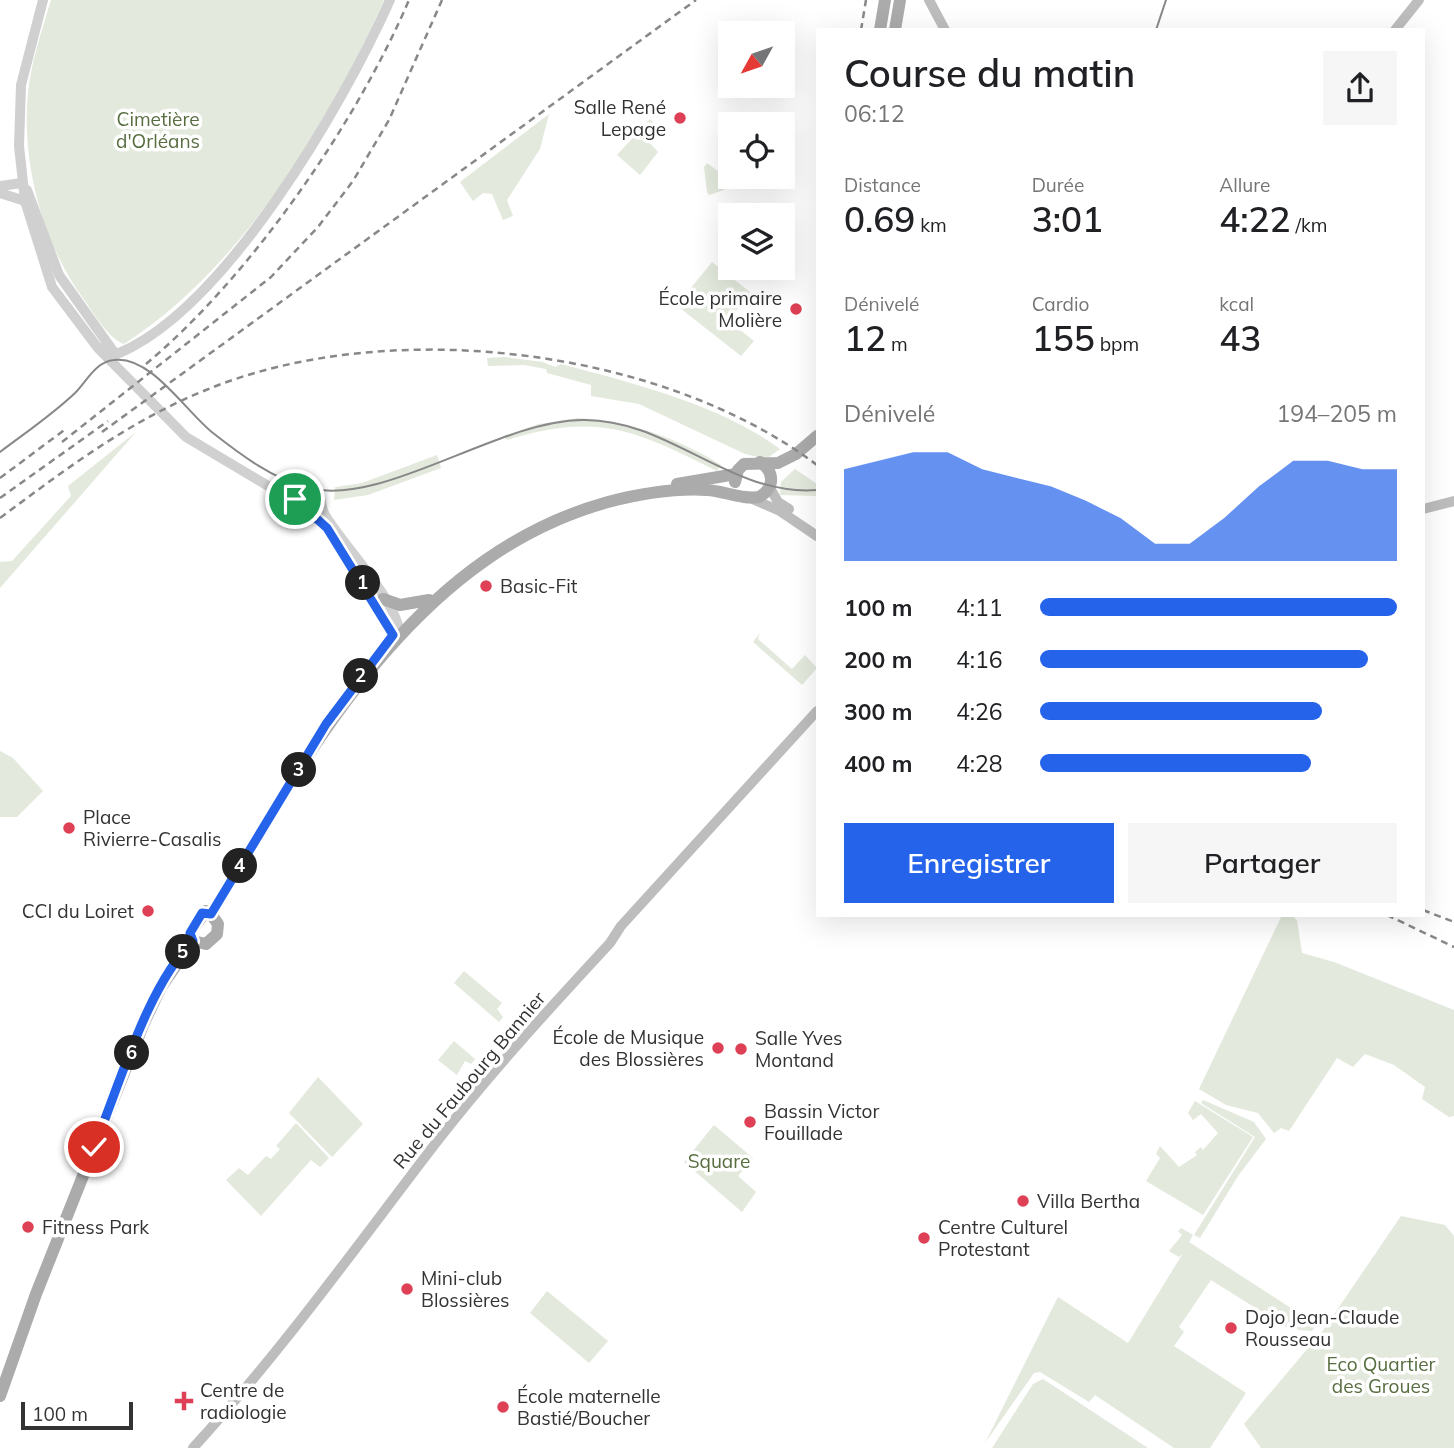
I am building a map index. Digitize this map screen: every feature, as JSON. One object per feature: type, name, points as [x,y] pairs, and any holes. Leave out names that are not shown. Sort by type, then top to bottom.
[{"type":"main road","points":[[880,28],[885,0]]},
{"type":"main road","points":[[895,28],[900,0]]},
{"type":"main road","points":[[929,0],[944,28]]},
{"type":"main road","points":[[1397,28],[1419,0]]},
{"type":"main road","points":[[320,737],[399,634],[467,570],[530,533],[586,509],[635,496],[699,490],[759,497],[771,485],[778,472],[816,441]]},
{"type":"main road","points":[[790,461],[744,464],[736,474],[736,486],[748,497],[780,511],[816,534]]},
{"type":"main road","points":[[760,462],[769,470],[771,485],[778,502],[816,534]]},
{"type":"main road","points":[[211,914],[352,687],[429,600],[527,528],[589,503],[636,491],[736,474]]},
{"type":"main road","points":[[1425,512],[1454,505]]},
{"type":"main road","points":[[383,599],[400,604],[429,600]]},
{"type":"main road","name":"Rue du Faubourg Bannier","points":[[193,1448],[262,1368],[358,1248],[436,1143],[493,1075],[816,705]]},
{"type":"main road","name":"Rue du Faubourg Bannier","points":[[783,746],[816,712]]},
{"type":"main road","points":[[206,911],[218,924],[216,934],[206,944],[193,941],[190,933],[206,911]]},
{"type":"main road","points":[[0,1395],[36,1294],[143,1025],[161,987],[193,941]]},
{"type":"street","points":[[43,0],[21,85],[19,146],[25,201],[52,287],[98,348],[196,444],[296,498]]},
{"type":"street","points":[[115,355],[147,337],[177,313],[201,290],[259,223],[324,126],[390,0]]},
{"type":"street","points":[[0,186],[22,183]]},
{"type":"street","points":[[22,183],[30,195],[59,275],[125,372]]},
{"type":"street","points":[[0,193],[25,201]]},
{"type":"street","points":[[64,303],[100,344],[115,355]]},
{"type":"street","points":[[296,498],[305,489],[315,491],[321,499],[321,506],[383,599],[399,634]]},
{"type":"street","points":[[296,498],[299,512],[321,522],[399,634]]},
{"type":"street","points":[[310,516],[321,506]]},
{"type":"green space","name":"Cimetière d'Orléans","points":[[51,0],[384,0],[336,96],[277,191],[243,235],[206,276],[166,313],[124,344],[102,326],[70,279],[47,229],[32,175],[27,120],[29,81]]},
{"type":"green space","points":[[549,114],[540,149],[507,200],[513,216],[503,220],[492,194],[483,193],[473,201],[460,182]]},
{"type":"green space","points":[[650,119],[656,125],[646,139],[658,152],[640,175],[617,155]]},
{"type":"green space","points":[[707,163],[718,171],[718,189],[724,190],[709,195],[704,167]]},
{"type":"green space","points":[[712,262],[718,267],[718,280],[735,280],[751,293],[728,320],[754,341],[741,356],[680,308],[681,300]]},
{"type":"green space","points":[[504,357],[543,362],[555,367],[561,364],[674,397],[730,419],[780,449],[766,459],[745,454],[639,404],[591,396],[591,385],[547,373],[546,369],[524,365],[488,366],[487,358]]},
{"type":"green space","points":[[578,418],[634,427],[670,439],[721,465],[717,471],[662,445],[615,430],[567,427],[507,440],[503,436],[539,424]]},
{"type":"green space","points":[[136,432],[0,588],[0,562],[12,561],[71,496],[68,486]]},
{"type":"green space","points":[[437,455],[441,468],[368,495],[334,500],[335,487],[362,483]]},
{"type":"green space","points":[[795,469],[816,483],[816,496],[780,495],[781,482]]},
{"type":"green space","points":[[760,633],[758,639],[792,669],[805,655],[816,669],[802,685],[753,642]]},
{"type":"green space","points":[[0,751],[13,758],[43,791],[17,817],[0,817]]},
{"type":"green space","points":[[1281,917],[1293,917],[1297,920],[1302,953],[1334,962],[1454,1010],[1454,1116],[1449,1117],[1422,1099],[1425,1087],[1394,1065],[1365,1054],[1353,1067],[1337,1058],[1289,1131],[1281,1128],[1274,1133],[1258,1113],[1226,1105],[1199,1089]]},
{"type":"green space","points":[[464,971],[502,1003],[497,1009],[503,1017],[499,1022],[454,983]]},
{"type":"green space","points":[[454,1041],[475,1059],[471,1064],[465,1061],[457,1075],[438,1060]]},
{"type":"green space","points":[[318,1077],[363,1124],[332,1157],[289,1113]]},
{"type":"green space","points":[[1203,1100],[1254,1122],[1266,1139],[1238,1176],[1200,1238],[1194,1235],[1255,1137],[1201,1103]]},
{"type":"green space","points":[[1195,1101],[1253,1137],[1203,1215],[1146,1181],[1160,1158],[1156,1154],[1160,1146],[1179,1167],[1197,1155],[1195,1152],[1201,1147],[1203,1150],[1218,1133],[1201,1114],[1193,1120],[1188,1113]]},
{"type":"green space","points":[[296,1123],[329,1158],[320,1167],[311,1160],[261,1216],[226,1180],[239,1168],[248,1175],[266,1156],[271,1159],[280,1149],[276,1146]]},
{"type":"green space","name":"Square","points":[[714,1125],[753,1158],[738,1176],[756,1192],[742,1212],[684,1162]]},
{"type":"green space","name":"Eco Quartier des Groues","points":[[1401,1216],[1445,1225],[1454,1236],[1454,1448],[1261,1448],[1244,1424],[1324,1329]]},
{"type":"green space","points":[[1181,1228],[1193,1235],[1189,1242],[1317,1325],[1312,1331],[1286,1327],[1211,1280],[1179,1327],[1184,1332],[1174,1346],[1246,1393],[1210,1448],[1174,1448],[1095,1395],[1089,1402],[1040,1372],[1034,1373],[985,1443],[1058,1297],[1128,1343],[1183,1253],[1179,1257],[1169,1251],[1182,1235],[1178,1231]]},
{"type":"green space","points":[[547,1291],[608,1341],[589,1363],[530,1313]]},
{"type":"green space","points":[[1043,1379],[1148,1448],[992,1448],[1033,1384]]},
{"type":"tram line","points":[[1157,28],[1166,0]]},
{"type":"tram line","points":[[0,452],[66,401],[96,368],[114,360],[141,366],[235,450],[270,472],[308,488],[338,491],[371,486],[514,434],[549,424],[582,420],[613,423],[643,431],[756,482],[786,489],[816,490]]},
{"type":"railway","points":[[146,364],[224,288],[297,196],[360,97],[409,0]]},
{"type":"railway","points":[[62,442],[271,277],[318,227],[353,181],[389,120],[442,0]]},
{"type":"railway","points":[[102,432],[696,0]]},
{"type":"railway","points":[[861,28],[866,0]]},
{"type":"railway","points":[[0,518],[99,447],[178,402],[278,367],[356,353],[437,350],[520,355],[602,370],[681,393],[753,425],[816,464]]},
{"type":"railway","points":[[0,498],[108,421]]},
{"type":"railway","points":[[0,478],[67,428]]},
{"type":"railway","points":[[1425,911],[1454,922]]},
{"type":"railway","points":[[1391,917],[1454,947]]},
{"type":"place","name":"Salle René Lepage","points":[[680,118]]},
{"type":"place","name":"École primaire Molière","points":[[796,309]]},
{"type":"place","name":"Basic-Fit","points":[[486,586]]},
{"type":"place","name":"Place Rivierre-Casalis","points":[[69,828]]},
{"type":"place","name":"CCI du Loiret","points":[[148,911]]},
{"type":"place","name":"École de Musique des Blossières","points":[[718,1048]]},
{"type":"place","name":"Salle Yves Montand","points":[[741,1049]]},
{"type":"place","name":"Bassin Victor Fouillade","points":[[750,1122]]},
{"type":"place","name":"Villa Bertha","points":[[1023,1201]]},
{"type":"place","name":"Fitness Park","points":[[28,1227]]},
{"type":"place","name":"Centre Culturel Protestant","points":[[924,1238]]},
{"type":"place","name":"Mini-club Blossières","points":[[407,1289]]},
{"type":"place","name":"Dojo Jean-Claude Rousseau","points":[[1231,1328]]},
{"type":"place","name":"Centre de radiologie","points":[[184,1401]]},
{"type":"place","name":"École maternelle Bastié/Boucher","points":[[503,1407]]},
{"type":"route","points":[[94,1147],[161,987],[184,950],[193,941],[190,933],[193,927],[202,913],[206,911],[211,914],[326,724],[393,635],[327,528],[321,522],[299,512],[295,499]]}]
